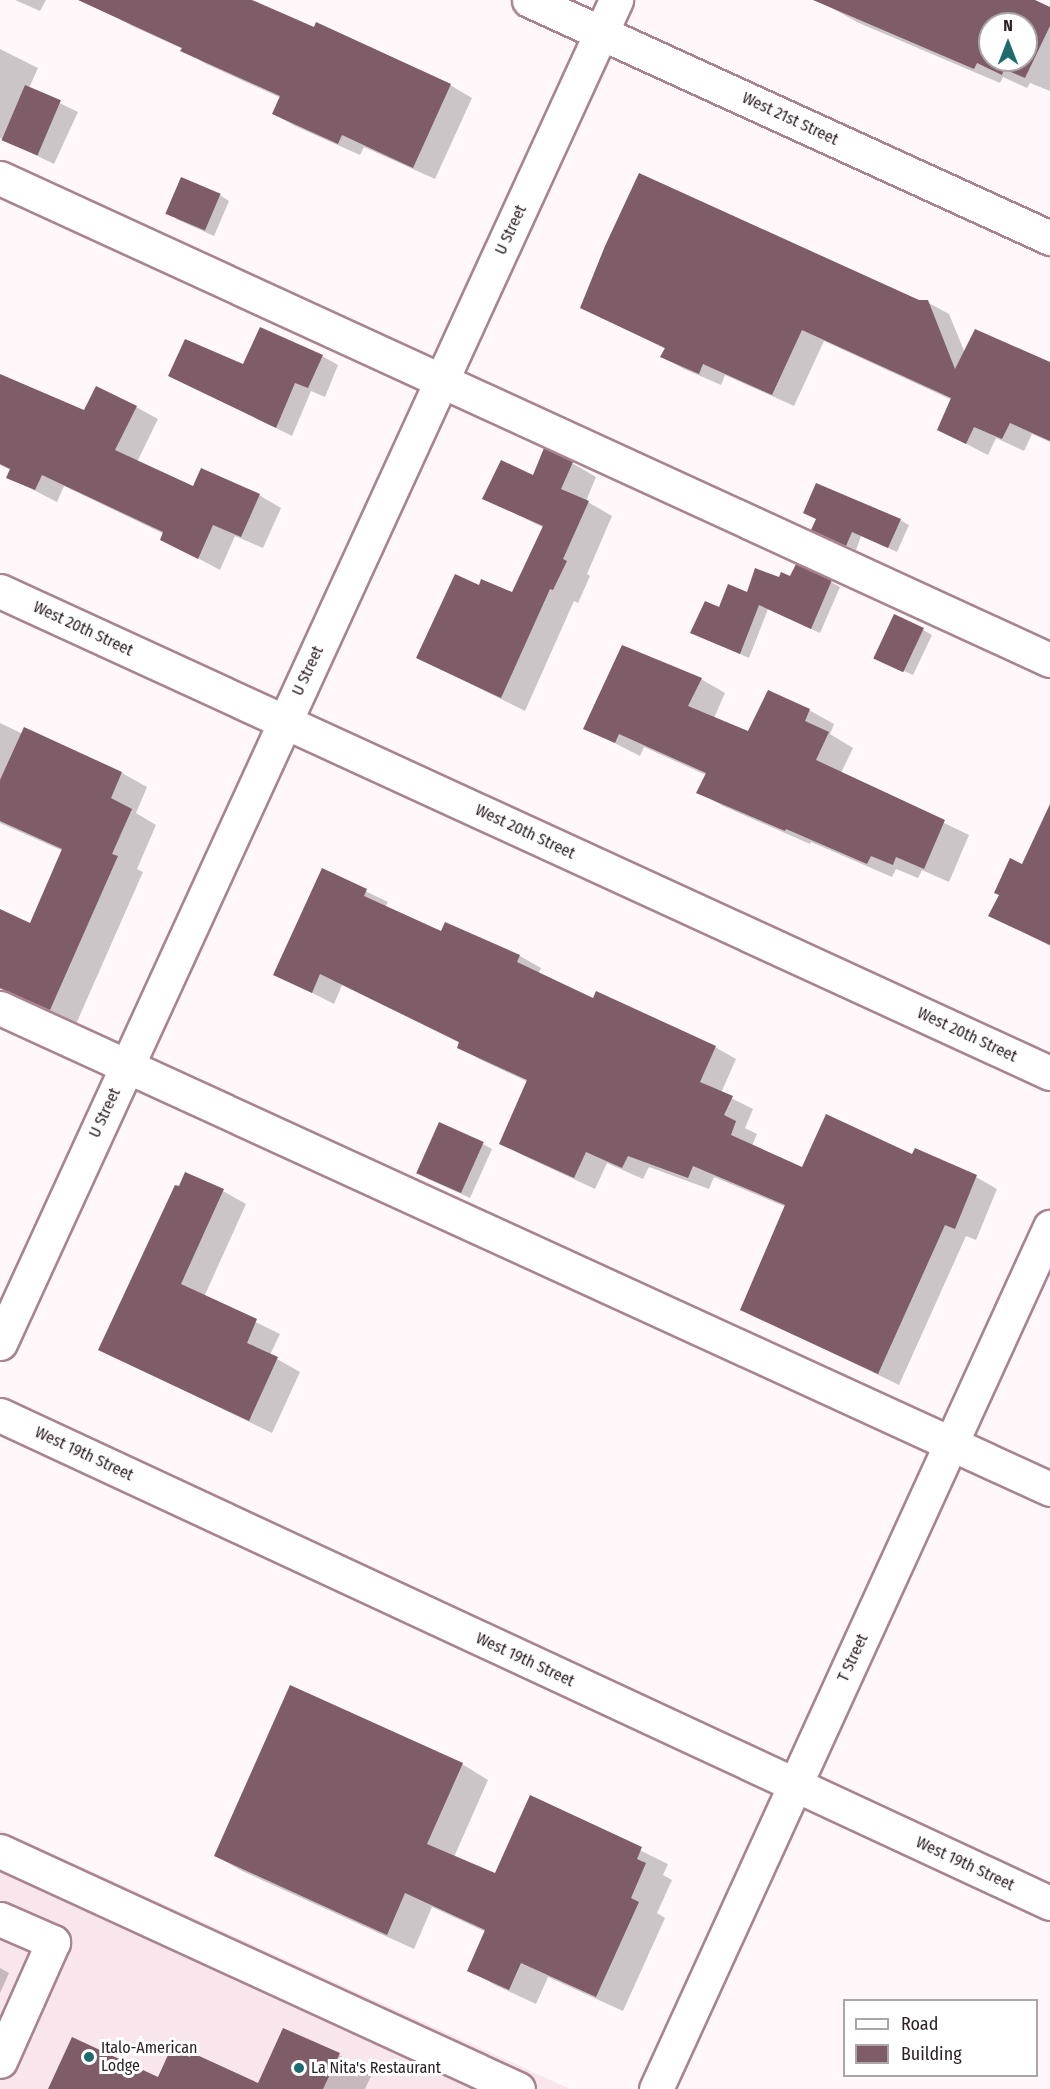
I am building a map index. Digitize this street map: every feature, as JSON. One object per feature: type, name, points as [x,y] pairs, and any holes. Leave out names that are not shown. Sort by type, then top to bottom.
[{"type":"street","name":"West 21st Street","points":[[529,0],[1050,238]]},
{"type":"street","name":"U Street","points":[[0,1343],[616,0]]},
{"type":"street","points":[[0,178],[1050,660]]},
{"type":"street","name":"West 20th Street","points":[[0,591],[1050,1073]]},
{"type":"street","points":[[0,1008],[1050,1489]]},
{"type":"street","name":"T Street","points":[[656,2089],[1050,1227]]},
{"type":"street","name":"West 19th Street","points":[[0,1415],[1050,1903]]},
{"type":"street","points":[[0,1851],[518,2089]]},
{"type":"street","points":[[0,1919],[52,1942],[0,2061]]},
{"type":"shaded area","points":[[0,1830],[570,2089],[0,2089]]},
{"type":"building","points":[[78,0],[252,0],[314,27],[316,22],[451,84],[413,168],[342,135],[338,144],[272,114],[280,96],[180,51],[182,48]]},
{"type":"building","points":[[813,0],[1035,0],[1050,7],[1050,26],[1038,51],[1038,12],[978,12],[977,63],[974,69]]},
{"type":"building","points":[[1011,72],[1028,72],[1025,78]]},
{"type":"building","points":[[25,85],[61,100],[37,155],[2,140]]},
{"type":"building","points":[[639,173],[919,300],[928,300],[955,369],[975,329],[1050,362],[1050,441],[1010,423],[1002,439],[974,427],[966,444],[937,430],[951,398],[802,330],[772,395],[703,364],[699,374],[660,357],[665,348],[580,308],[605,246]]},
{"type":"building","points":[[181,177],[221,194],[205,231],[165,214]]},
{"type":"building","points":[[260,327],[323,355],[308,388],[295,383],[276,428],[168,376],[185,339],[243,364]]},
{"type":"building","points":[[0,374],[84,410],[96,386],[137,406],[115,450],[193,486],[201,468],[260,494],[241,537],[213,525],[198,559],[160,540],[163,532],[42,475],[35,490],[6,478],[10,469],[0,464]]},
{"type":"building","points":[[544,448],[573,462],[561,489],[589,501],[563,559],[567,561],[553,590],[550,589],[501,698],[416,658],[455,574],[479,585],[481,579],[512,592],[543,526],[482,499],[501,460],[533,475]]},
{"type":"building","points":[[816,483],[901,519],[888,548],[852,532],[846,546],[811,530],[816,519],[803,513]]},
{"type":"building","points":[[796,564],[832,580],[811,629],[759,605],[740,654],[690,633],[705,601],[719,607],[728,584],[747,592],[755,568],[779,577],[781,572],[790,576]]},
{"type":"building","points":[[894,614],[924,628],[903,672],[873,658]]},
{"type":"building","points":[[622,645],[702,678],[688,706],[748,731],[768,690],[810,709],[805,721],[829,732],[816,760],[945,820],[924,869],[896,857],[893,865],[871,856],[867,864],[786,829],[785,831],[696,793],[706,773],[619,734],[615,743],[583,729]]},
{"type":"building","points":[[24,727],[122,772],[111,798],[132,809],[112,854],[118,856],[50,1010],[0,988],[0,909],[30,923],[62,849],[0,821],[0,780]]},
{"type":"building","points":[[1050,804],[1050,945],[988,916],[999,895],[994,893],[1010,858],[1022,864]]},
{"type":"building","points":[[322,868],[367,889],[364,896],[441,931],[445,922],[520,955],[517,962],[593,998],[596,991],[716,1046],[700,1082],[733,1096],[724,1115],[736,1121],[731,1135],[802,1167],[826,1114],[912,1154],[915,1148],[977,1175],[955,1229],[945,1225],[878,1374],[740,1310],[785,1205],[693,1166],[688,1178],[628,1156],[622,1168],[586,1152],[574,1178],[499,1144],[527,1080],[457,1048],[459,1042],[320,974],[312,993],[273,975]]},
{"type":"building","points":[[439,1122],[484,1142],[461,1193],[416,1173]]},
{"type":"building","points":[[185,1172],[224,1189],[181,1284],[257,1319],[247,1343],[278,1357],[249,1421],[98,1350],[175,1185],[179,1186]]},
{"type":"building","points":[[290,1685],[463,1763],[427,1844],[495,1873],[530,1795],[642,1847],[637,1859],[646,1863],[631,1898],[639,1902],[596,1997],[521,1963],[509,1990],[467,1971],[485,1930],[405,1893],[387,1935],[214,1856]]},
{"type":"building","points":[[283,2028],[340,2053],[323,2089],[48,2089],[72,2037],[158,2077],[173,2044],[258,2083]]},
{"type":"place","name":"Italo-American Lodge","points":[[89,2057]]},
{"type":"place","name":"La Nita's Restaurant","points":[[299,2068]]}]
